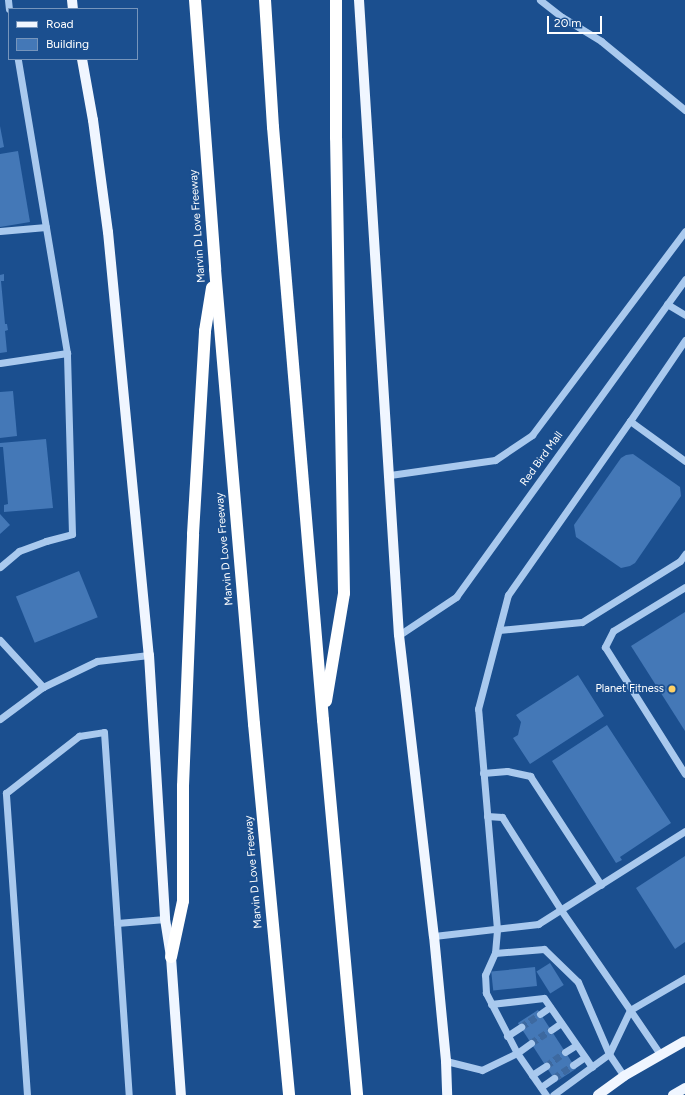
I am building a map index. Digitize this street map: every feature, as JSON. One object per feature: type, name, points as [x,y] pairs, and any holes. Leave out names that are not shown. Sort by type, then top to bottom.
[{"type":"highway","name":"Marvin D Love Freeway","points":[[195,0],[214,269],[254,724],[289,1095]]},
{"type":"highway","points":[[265,0],[273,127],[323,720],[357,1095]]},
{"type":"highway","points":[[323,720],[344,593],[336,138],[336,0]]},
{"type":"highway","points":[[171,957],[183,902],[183,786],[193,534],[205,331],[214,269]]},
{"type":"main road","points":[[360,0],[399,635],[434,936],[446,1061],[447,1095]]},
{"type":"main road","points":[[82,60],[93,120],[108,232],[148,655],[165,919],[171,957],[181,1095]]},
{"type":"main road","points":[[598,1095],[624,1076],[685,1041]]},
{"type":"main road","points":[[672,1095],[685,1088]]},
{"type":"street","points":[[540,0],[562,17],[601,41],[685,110]]},
{"type":"street","points":[[0,567],[19,551],[72,534],[67,353],[18,60]]},
{"type":"street","points":[[0,231],[46,227]]},
{"type":"street","name":"Red Bird Mall","points":[[390,475],[495,460],[532,435],[685,231]]},
{"type":"street","name":"Red Bird Mall","points":[[399,635],[456,597],[685,279]]},
{"type":"street","points":[[667,304],[685,315]]},
{"type":"street","points":[[546,1095],[507,1036],[486,993],[485,975],[495,953],[497,929],[478,709],[508,595],[685,340]]},
{"type":"street","points":[[0,363],[67,353]]},
{"type":"street","points":[[630,421],[685,461]]},
{"type":"street","points":[[499,630],[582,622],[680,561],[685,554]]},
{"type":"street","points":[[685,587],[613,631],[605,647],[685,774]]},
{"type":"street","points":[[0,640],[44,687]]},
{"type":"street","points":[[0,719],[44,687],[98,661],[148,655]]},
{"type":"street","points":[[27,1095],[6,793],[79,736],[104,732],[129,1095]]},
{"type":"street","points":[[483,773],[507,771],[530,776],[601,886]]},
{"type":"street","points":[[487,816],[502,817],[561,910],[660,1054]]},
{"type":"street","points":[[434,936],[538,924],[601,886],[685,831]]},
{"type":"street","points":[[117,923],[165,919]]},
{"type":"street","points":[[495,953],[544,949],[578,982],[609,1054],[624,1076]]},
{"type":"street","points":[[553,1095],[609,1054],[630,1010],[685,978]]},
{"type":"street","points":[[491,1004],[544,998],[592,1067]]},
{"type":"street","points":[[540,1014],[550,1007]]},
{"type":"street","points":[[551,1030],[561,1023]]},
{"type":"street","points":[[507,1036],[521,1027]]},
{"type":"street","points":[[446,1061],[482,1070],[517,1053],[531,1043]]},
{"type":"street","points":[[565,1052],[576,1045]]},
{"type":"street","points":[[573,1065],[585,1057]]},
{"type":"street","points":[[532,1075],[546,1066]]},
{"type":"street","points":[[541,1087],[554,1078]]},
{"type":"building","points":[[0,126],[4,147],[0,148]]},
{"type":"building","points":[[18,151],[30,222],[0,227],[0,154]]},
{"type":"building","points":[[4,274],[4,281],[1,281],[5,324],[7,324],[8,330],[5,331],[7,352],[0,353],[0,275]]},
{"type":"building","points":[[13,391],[17,436],[0,438],[0,392]]},
{"type":"building","points":[[46,439],[53,508],[4,512],[4,505],[8,504],[3,447],[0,447],[0,443]]},
{"type":"building","points":[[633,454],[680,487],[681,496],[635,563],[621,568],[576,537],[574,525],[621,458],[626,455]]},
{"type":"building","points":[[0,514],[10,525],[0,534]]},
{"type":"building","points":[[79,571],[98,617],[35,643],[16,596]]},
{"type":"building","name":"Planet Fitness","points":[[685,612],[685,731],[631,646]]},
{"type":"building","points":[[578,675],[604,716],[530,764],[513,738],[518,735],[521,722],[516,715]]},
{"type":"building","points":[[607,725],[671,823],[620,857],[622,860],[616,863],[552,761]]},
{"type":"building","points":[[685,856],[685,942],[675,949],[636,888]]},
{"type":"building","points":[[550,963],[564,985],[550,994],[536,971]]},
{"type":"building","points":[[535,967],[537,986],[493,990],[491,972]]},
{"type":"building","points":[[538,1010],[576,1069],[556,1082],[518,1023]]},
{"type":"tunnel","points":[[521,1027],[540,1014]]},
{"type":"tunnel","points":[[531,1043],[551,1030]]},
{"type":"tunnel","points":[[546,1066],[565,1052]]},
{"type":"tunnel","points":[[554,1078],[573,1065]]},
{"type":"place","name":"Planet Fitness","points":[[672,689]]}]
